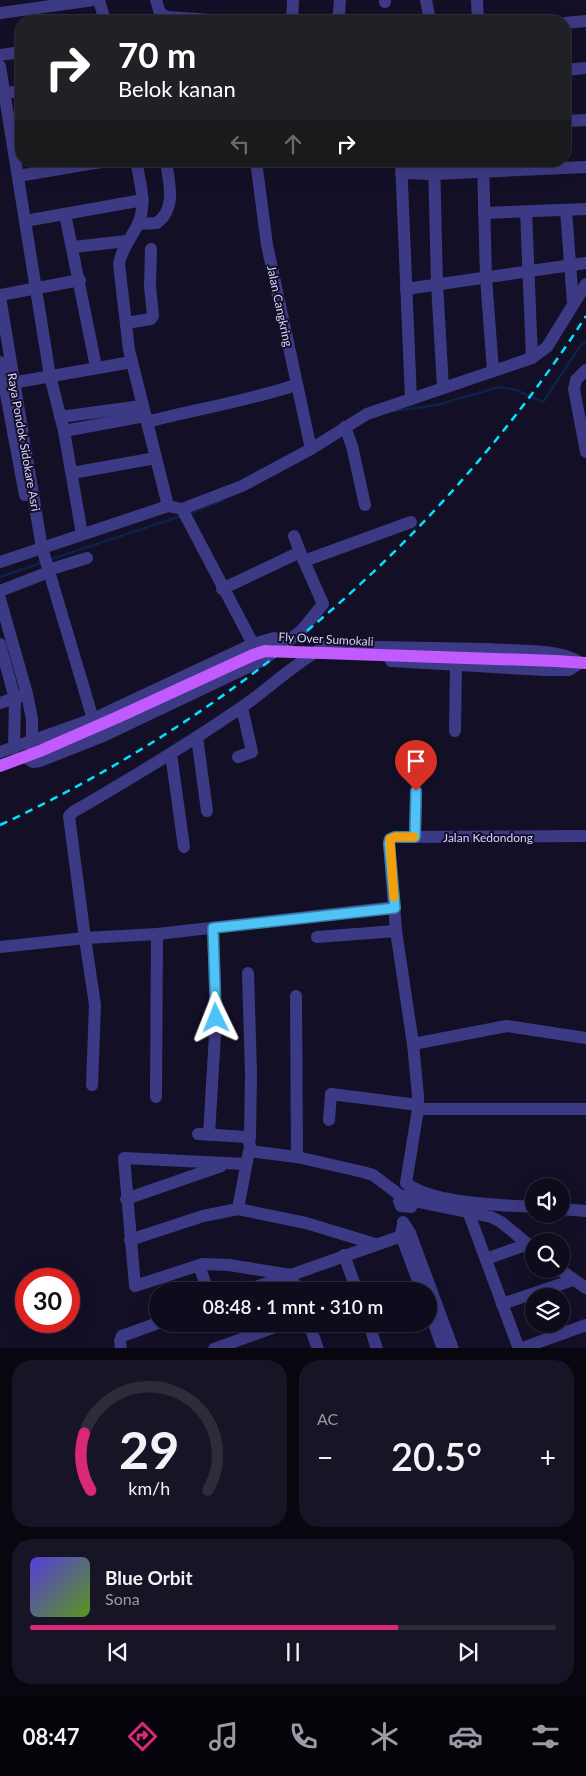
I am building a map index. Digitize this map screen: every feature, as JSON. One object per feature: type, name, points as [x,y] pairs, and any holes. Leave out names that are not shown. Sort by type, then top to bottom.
[{"type":"main road","name":"Fly Over Sumokali","points":[[0,766],[266,651],[583,663]]},
{"type":"street","points":[[0,13],[94,0]]},
{"type":"street","points":[[99,0],[103,15]]},
{"type":"street","points":[[156,0],[160,13],[164,15]]},
{"type":"street","points":[[292,15],[293,0]]},
{"type":"street","points":[[339,15],[340,0]]},
{"type":"street","points":[[477,0],[478,15]]},
{"type":"street","points":[[571,22],[586,21]]},
{"type":"street","points":[[0,55],[15,53]]},
{"type":"street","points":[[0,66],[4,93],[15,126]]},
{"type":"street","points":[[571,69],[586,68]]},
{"type":"street","points":[[4,93],[15,92]]},
{"type":"street","points":[[571,121],[586,120]]},
{"type":"street","points":[[15,137],[13,154],[15,163]]},
{"type":"street","points":[[0,157],[13,154]]},
{"type":"street","points":[[16,167],[50,376],[64,430],[82,534]]},
{"type":"street","points":[[18,176],[71,167]]},
{"type":"street","points":[[137,167],[143,200],[138,224],[126,241],[120,264],[132,362],[168,506],[184,515],[253,644]]},
{"type":"street","points":[[138,224],[157,223],[168,210],[172,197],[167,167]]},
{"type":"street","name":"Jalan Cangkring","points":[[257,167],[267,245],[311,449]]},
{"type":"street","points":[[411,399],[401,167],[458,167]]},
{"type":"street","points":[[483,167],[486,278],[493,371]]},
{"type":"street","points":[[571,167],[586,167]]},
{"type":"street","points":[[434,168],[437,284],[443,387]]},
{"type":"street","points":[[25,221],[143,200]]},
{"type":"street","points":[[566,210],[573,303]]},
{"type":"street","points":[[484,213],[586,210]]},
{"type":"street","points":[[526,212],[530,272],[532,358]]},
{"type":"street","points":[[65,214],[80,280],[96,368]]},
{"type":"street","points":[[73,247],[126,241]]},
{"type":"street","points":[[126,323],[151,319],[153,316],[150,286],[151,249]]},
{"type":"street","points":[[406,289],[586,263]]},
{"type":"street","points":[[0,296],[80,280]]},
{"type":"street","points":[[184,515],[346,431],[368,414],[532,358],[548,346],[586,284]]},
{"type":"street","name":"Raya Pondok Sidokare Asri","points":[[0,296],[6,384],[43,563],[89,721]]},
{"type":"street","points":[[0,362],[6,384],[132,362]]},
{"type":"street","points":[[586,370],[576,380],[574,389],[586,452]]},
{"type":"street","points":[[60,417],[107,417],[210,406],[254,399],[296,385]]},
{"type":"street","points":[[64,430],[107,417]]},
{"type":"street","points":[[346,431],[365,505]]},
{"type":"street","points":[[72,472],[156,458]]},
{"type":"street","points":[[0,591],[43,563],[82,534],[168,506]]},
{"type":"street","points":[[222,589],[302,556],[411,522]]},
{"type":"street","points":[[0,599],[27,694],[32,719],[33,762],[40,761],[100,737],[263,660],[302,630],[323,604],[294,536]]},
{"type":"street","points":[[0,562],[43,563],[87,558]]},
{"type":"street","points":[[0,752],[14,748],[32,751],[89,721],[253,644],[274,638],[287,642]]},
{"type":"street","points":[[0,644],[2,658],[15,699],[14,748]]},
{"type":"street","points":[[92,1085],[95,1005],[70,815],[171,754],[242,708],[304,658],[326,646],[486,650],[555,654],[573,657],[583,663]]},
{"type":"street","points":[[481,666],[487,662],[486,650]]},
{"type":"street","points":[[304,658],[328,656],[456,665],[569,670],[583,663]]},
{"type":"street","points":[[455,731],[456,665]]},
{"type":"street","points":[[0,703],[27,694]]},
{"type":"street","points":[[238,757],[252,752],[242,708]]},
{"type":"street","points":[[197,737],[207,810]]},
{"type":"street","points":[[171,754],[184,847]]},
{"type":"street","points":[[415,837],[416,791]]},
{"type":"street","name":"Jalan Kedondong","points":[[395,908],[390,839],[395,837],[586,836]]},
{"type":"street","points":[[0,948],[85,938],[157,934],[395,908],[396,931],[414,1044],[418,1107],[406,1181],[411,1199],[405,1230],[422,1282]]},
{"type":"street","points":[[213,928],[216,1018],[203,1135],[250,1144],[297,1158],[368,1173],[411,1199],[469,1214],[491,1217],[501,1222],[525,1241]]},
{"type":"street","points":[[316,937],[396,931]]},
{"type":"street","points":[[156,1097],[157,934]]},
{"type":"street","points":[[238,1209],[250,1144],[252,1073],[248,973]]},
{"type":"street","points":[[296,996],[297,1158]]},
{"type":"street","points":[[414,1044],[508,1026],[586,1038]]},
{"type":"street","points":[[329,1120],[331,1094],[418,1107],[586,1109]]},
{"type":"street","points":[[245,1164],[126,1157],[123,1161],[135,1286],[199,1265],[211,1263],[290,1275]]},
{"type":"street","points":[[126,1199],[228,1163]]},
{"type":"street","points":[[411,1199],[525,1206]]},
{"type":"street","points":[[130,1240],[203,1216],[238,1209],[306,1223],[375,1244]]},
{"type":"street","points":[[570,1210],[586,1211]]},
{"type":"street","points":[[469,1214],[520,1348],[586,1325]]},
{"type":"street","points":[[270,1282],[375,1244],[405,1230]]},
{"type":"street","points":[[486,1259],[525,1248]]},
{"type":"street","points":[[344,1255],[354,1282]]},
{"type":"street","points":[[199,1265],[205,1282]]},
{"type":"street","points":[[290,1275],[293,1282]]},
{"type":"street","points":[[570,1278],[586,1288]]},
{"type":"street","points":[[502,1304],[573,1280]]},
{"type":"street","points":[[437,1322],[446,1343]]},
{"type":"street","points":[[121,1348],[120,1341],[122,1336],[149,1326]]},
{"type":"street","points":[[214,1348],[260,1332]]},
{"type":"street","points":[[312,1332],[318,1348]]},
{"type":"street","points":[[372,1332],[378,1348]]},
{"type":"waterway","points":[[393,411],[437,405],[499,387],[516,390],[543,402],[581,345],[586,342]]},
{"type":"waterway","points":[[189,514],[223,500]]},
{"type":"waterway","points":[[49,560],[181,516]]},
{"type":"waterway","points":[[0,577],[41,563]]},
{"type":"railway","points":[[0,825],[88,780],[173,730],[253,674],[329,612],[401,546],[467,474],[529,397],[586,316]]},
{"type":"slow traffic","points":[[394,897],[390,839],[395,837],[414,837]]},
{"type":"route","points":[[216,1018],[213,928],[395,908],[389,843],[390,839],[395,837],[415,837],[416,791]]}]
